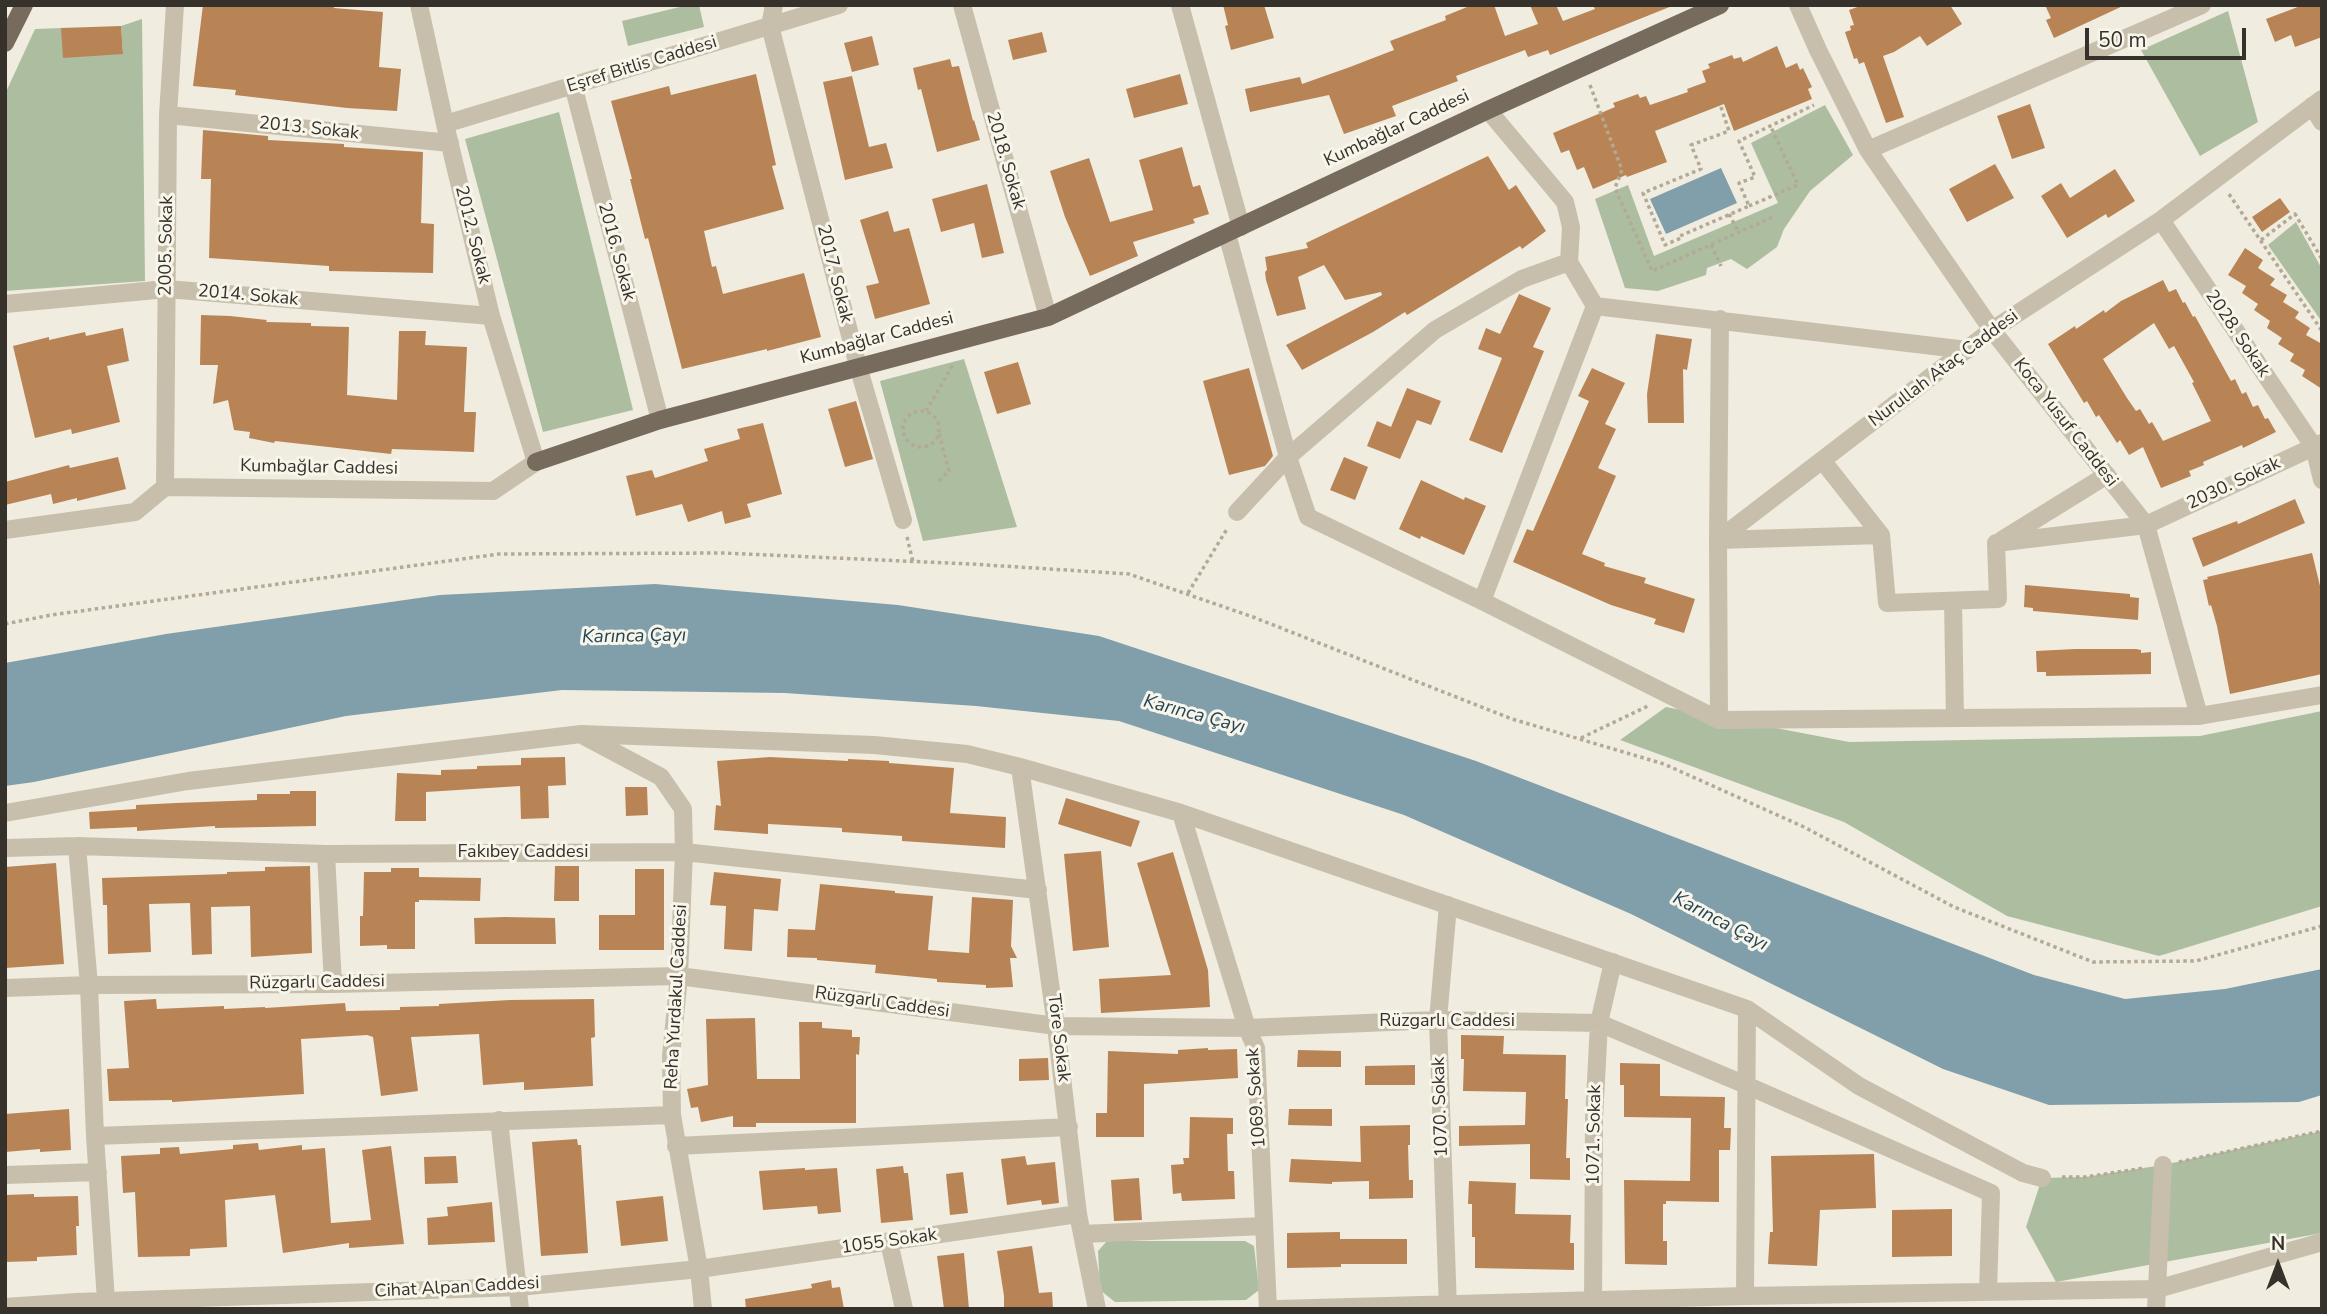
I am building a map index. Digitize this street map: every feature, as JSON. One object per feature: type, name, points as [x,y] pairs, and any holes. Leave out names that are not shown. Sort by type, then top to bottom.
[{"type":"main road","points":[[5,43],[24,5]]},
{"type":"main road","name":"Kumbağlar Caddesi","points":[[536,462],[660,420],[1048,317],[1488,110],[1720,5]]},
{"type":"street","name":"2005. Sokak","points":[[165,487],[168,116],[175,5]]},
{"type":"street","points":[[770,26],[774,5]]},
{"type":"street","name":"Eşref Bitlis Caddesi","points":[[445,124],[839,5]]},
{"type":"street","name":"2018. Sokak","points":[[962,5],[1048,317]]},
{"type":"street","points":[[1180,5],[1288,457],[1308,517],[1719,720],[2199,716],[2322,695]]},
{"type":"street","name":"Koca Yusuf Caddesi","points":[[1798,5],[1868,150],[1992,330],[2146,525],[2199,716]]},
{"type":"street","points":[[1868,150],[2202,5]]},
{"type":"street","name":"2012. Sokak","points":[[421,6],[445,124],[491,316],[536,462]]},
{"type":"street","name":"2017. Sokak","points":[[770,26],[858,366],[903,520]]},
{"type":"street","name":"2016. Sokak","points":[[573,85],[660,420]]},
{"type":"street","name":"Nurullah Ataç Caddesi","points":[[1718,540],[1992,330],[2161,220],[2319,109]]},
{"type":"street","points":[[1488,110],[1565,202],[1571,227],[1569,262],[1595,306]]},
{"type":"street","name":"2013. Sokak","points":[[168,116],[450,143]]},
{"type":"street","name":"2028. Sokak","points":[[2161,220],[2318,445]]},
{"type":"street","points":[[1237,512],[1288,457],[1435,330],[1522,279],[1569,262]]},
{"type":"street","name":"2014. Sokak","points":[[5,304],[167,289],[491,316]]},
{"type":"street","points":[[1595,306],[1967,350]]},
{"type":"street","points":[[1482,601],[1595,306]]},
{"type":"street","points":[[1719,720],[1720,320]]},
{"type":"street","points":[[2318,445],[2322,480]]},
{"type":"street","name":"2030. Sokak","points":[[1996,543],[2146,525],[2318,445]]},
{"type":"street","points":[[1822,460],[1881,535],[1888,603],[1998,599],[1996,543],[2107,475]]},
{"type":"street","name":"Kumbağlar Caddesi","points":[[165,487],[493,491],[536,462]]},
{"type":"street","points":[[5,530],[135,512],[165,487]]},
{"type":"street","points":[[1718,540],[1881,535]]},
{"type":"street","points":[[1953,601],[1955,718]]},
{"type":"street","points":[[5,813],[188,781],[581,734],[874,745],[967,754],[1181,813],[1747,1009],[1858,1086],[2023,1173],[2042,1178]]},
{"type":"street","name":"Reha Yurdakul Caddesi","points":[[581,734],[661,777],[683,809],[679,976],[671,1056],[672,1115],[699,1269],[703,1309]]},
{"type":"street","name":"Töre Sokak","points":[[1020,767],[1056,1026],[1078,1214],[1097,1309]]},
{"type":"street","name":"1069. Sokak","points":[[1181,813],[1247,1028],[1256,1048],[1268,1309]]},
{"type":"street","points":[[77,846],[89,985],[95,1136],[106,1301]]},
{"type":"street","name":"Fakıbey Caddesi","points":[[5,848],[77,846],[326,854],[684,852],[1038,890]]},
{"type":"street","points":[[326,854],[333,984]]},
{"type":"street","name":"1070. Sokak","points":[[1448,905],[1438,1020],[1448,1307]]},
{"type":"street","name":"1071. Sokak","points":[[1593,1305],[1594,1119],[1600,1023],[1613,962]]},
{"type":"street","name":"Rüzgarlı Caddesi","points":[[5,988],[679,976],[1056,1026],[1247,1028],[1438,1020],[1600,1023],[1991,1193],[1988,1292]]},
{"type":"street","points":[[1745,1296],[1747,1009]]},
{"type":"street","points":[[95,1136],[672,1115]]},
{"type":"street","points":[[499,1121],[520,1309]]},
{"type":"street","points":[[676,1146],[1069,1127]]},
{"type":"street","points":[[2156,1309],[2163,1165]]},
{"type":"street","points":[[5,1175],[97,1172]]},
{"type":"street","name":"1055 Sokak","points":[[699,1269],[1078,1214]]},
{"type":"street","points":[[1082,1234],[1264,1226]]},
{"type":"street","points":[[889,1242],[904,1309]]},
{"type":"street","points":[[1278,1309],[1593,1305],[1745,1296],[1913,1301],[1988,1292],[2157,1289],[2322,1242]]},
{"type":"street","name":"Cihat Alpan Caddesi","points":[[5,1307],[77,1306],[106,1301],[415,1300],[699,1269]]},
{"type":"street","points":[[1745,1296],[1761,1309]]},
{"type":"path","points":[[1583,67],[1622,170],[1615,188],[1652,271],[1773,218]]},
{"type":"path","points":[[1749,206],[1740,183],[1755,177],[1740,141],[1814,105]]},
{"type":"path","points":[[1721,107],[1729,131],[1691,145],[1701,169],[1643,193],[1665,245],[1729,214],[1798,186],[1771,127]]},
{"type":"path","points":[[2225,190],[2322,331]]},
{"type":"path","points":[[1729,214],[1739,233]]},
{"type":"path","points":[[2260,241],[2295,214],[2322,259]]},
{"type":"path","points":[[1710,246],[1721,266]]},
{"type":"path","points":[[925,411],[969,337]]},
{"type":"path","points":[[939,432],[932,443],[921,447],[906,439],[903,428],[907,417],[916,411],[925,411],[937,421],[948,465],[948,471],[939,481]]},
{"type":"path","points":[[1188,593],[1237,512]]},
{"type":"path","points":[[903,520],[913,562]]},
{"type":"path","points":[[5,624],[51,615],[499,554],[723,553],[1129,574],[1188,593],[1511,719],[1664,765],[1804,827],[1954,907],[2093,962],[2196,961],[2322,926]]},
{"type":"path","points":[[1579,739],[1670,695]]},
{"type":"green space","points":[[688,5],[699,5],[704,27],[628,46],[622,21]]},
{"type":"green space","points":[[2228,11],[2258,122],[2200,156],[2141,50]]},
{"type":"green space","points":[[142,19],[145,281],[5,291],[5,94],[35,29],[61,28],[123,54],[121,26]]},
{"type":"green space","points":[[1825,105],[1853,155],[1810,191],[1784,229],[1777,247],[1747,269],[1731,259],[1707,268],[1706,275],[1658,291],[1625,288],[1595,199],[1628,185],[1654,256],[1778,203],[1751,143]]},
{"type":"green space","points":[[559,112],[633,410],[543,432],[465,139]]},
{"type":"green space","points":[[2296,222],[2322,269],[2322,322],[2268,245]]},
{"type":"green space","points":[[964,359],[1017,527],[923,541],[880,381]]},
{"type":"green space","points":[[1666,707],[1849,742],[2200,736],[2322,711],[2322,906],[2159,956],[2007,916],[1844,822],[1620,740]]},
{"type":"green space","points":[[2322,1131],[2322,1233],[2056,1282],[2026,1227],[2042,1178],[2085,1177],[2163,1165]]},
{"type":"green space","points":[[1107,1241],[1245,1241],[1254,1246],[1259,1290],[1246,1300],[1115,1302],[1100,1290],[1098,1251]]},
{"type":"water","points":[[1721,168],[1737,203],[1666,234],[1650,199]]},
{"type":"water","name":"Karınca Çayı","points":[[655,584],[898,605],[1099,636],[1476,761],[2034,975],[2125,999],[2225,989],[2322,969],[2322,1095],[2299,1102],[2049,1105],[1943,1069],[1631,914],[1404,815],[1119,721],[976,706],[785,693],[562,690],[346,716],[5,786],[5,663],[166,634],[440,595]]},
{"type":"building","points":[[203,5],[334,5],[334,8],[383,12],[379,67],[401,69],[397,111],[235,95],[236,90],[193,86]]},
{"type":"building","points":[[1223,5],[1264,5],[1274,38],[1231,50]]},
{"type":"building","points":[[1472,5],[1494,5],[1505,36],[1538,24],[1530,5],[1556,5],[1563,21],[1595,9],[1593,5],[1672,6],[1550,55],[1548,50],[1528,57],[1525,50],[1456,76],[1458,81],[1392,106],[1396,116],[1344,134],[1329,95],[1250,112],[1245,89],[1300,77],[1302,84],[1350,67],[1394,50],[1390,41],[1446,20],[1445,16]]},
{"type":"building","points":[[1863,5],[1950,5],[1962,24],[1927,46],[1920,36],[1883,56],[1904,117],[1886,123],[1864,62],[1859,64],[1857,58],[1854,59],[1845,32],[1851,30],[1850,26],[1854,25],[1849,10]]},
{"type":"building","points":[[2045,5],[2125,5],[2054,38],[2046,20],[2051,18]]},
{"type":"building","points":[[2303,5],[2322,5],[2322,37],[2295,47],[2291,35],[2275,42],[2266,19]]},
{"type":"building","points":[[121,26],[123,54],[63,58],[61,28]]},
{"type":"building","points":[[1042,32],[1047,52],[1013,60],[1008,40]]},
{"type":"building","points":[[872,36],[879,65],[852,72],[844,43]]},
{"type":"building","points":[[1777,46],[1786,68],[1797,63],[1800,70],[1803,68],[1812,87],[1808,89],[1812,99],[1734,131],[1724,104],[1655,131],[1667,162],[1593,189],[1584,167],[1577,170],[1569,150],[1561,153],[1553,133],[1615,107],[1613,103],[1638,94],[1640,98],[1646,96],[1650,105],[1688,92],[1687,89],[1706,82],[1702,71],[1710,68],[1708,64],[1732,55],[1734,59],[1741,57],[1743,62]]},
{"type":"building","points":[[950,59],[952,67],[959,66],[980,140],[937,152],[913,68]]},
{"type":"building","points":[[756,74],[776,165],[772,166],[784,209],[704,231],[712,267],[716,266],[723,294],[804,273],[821,337],[682,369],[648,238],[645,239],[611,101],[669,86],[671,95]]},
{"type":"building","points":[[1180,74],[1188,104],[1134,118],[1126,89]]},
{"type":"building","points":[[852,76],[869,147],[886,143],[893,168],[845,180],[823,82]]},
{"type":"building","points":[[2030,104],[2045,148],[2012,159],[1997,116]]},
{"type":"building","points":[[203,130],[268,136],[268,140],[423,152],[421,223],[434,224],[433,273],[329,271],[329,266],[209,258],[211,179],[201,179]]},
{"type":"building","points":[[1182,147],[1193,187],[1200,185],[1209,214],[1193,219],[1195,223],[1133,242],[1138,256],[1090,276],[1065,217],[1050,171],[1089,158],[1110,222],[1153,210],[1139,160]]},
{"type":"building","points":[[1488,156],[1509,190],[1516,185],[1546,231],[1522,249],[1520,246],[1407,315],[1405,312],[1302,370],[1286,345],[1382,295],[1381,292],[1345,300],[1324,265],[1298,277],[1306,309],[1277,316],[1266,280],[1265,257],[1308,248],[1306,243]]},
{"type":"building","points":[[1995,164],[2014,198],[1967,222],[1949,189]]},
{"type":"building","points":[[2115,169],[2135,201],[2108,218],[2106,214],[2067,238],[2041,196],[2061,183],[2070,198]]},
{"type":"building","points":[[987,184],[1004,253],[982,258],[974,223],[941,232],[932,199]]},
{"type":"building","points":[[2280,198],[2290,212],[2262,232],[2252,217]]},
{"type":"building","points":[[888,211],[894,232],[909,228],[930,304],[875,319],[866,286],[879,283],[860,220]]},
{"type":"building","points":[[2245,248],[2263,260],[2258,268],[2275,279],[2270,285],[2287,295],[2283,302],[2299,312],[2295,318],[2310,328],[2306,335],[2322,344],[2322,389],[2302,376],[2305,370],[2290,361],[2294,354],[2278,344],[2282,338],[2267,328],[2270,321],[2254,310],[2258,304],[2242,293],[2246,286],[2228,275]]},
{"type":"building","points":[[2163,280],[2169,292],[2176,289],[2183,303],[2185,302],[2193,317],[2195,316],[2231,381],[2235,379],[2242,394],[2246,392],[2253,407],[2258,405],[2276,432],[2243,448],[2242,445],[2203,462],[2204,465],[2189,471],[2191,476],[2161,488],[2143,447],[2129,455],[2120,440],[2117,443],[2099,415],[2096,417],[2087,401],[2084,403],[2048,344],[2104,310],[2105,313],[2121,301]],"holes":[[[2154,323],[2169,349],[2174,346],[2211,421],[2163,441],[2152,422],[2149,424],[2140,409],[2136,411],[2103,359]]]},
{"type":"building","points":[[1519,294],[1551,308],[1533,347],[1544,351],[1502,453],[1469,440],[1502,358],[1478,349],[1486,328],[1500,334]]},
{"type":"building","points":[[201,315],[349,327],[347,395],[397,400],[399,331],[426,331],[425,345],[467,347],[464,412],[476,412],[474,452],[392,449],[391,454],[274,443],[249,438],[250,432],[234,430],[228,400],[213,404],[218,365],[200,365]]},
{"type":"building","points":[[123,328],[129,361],[107,366],[120,422],[72,434],[71,429],[35,438],[13,346],[49,337],[49,340],[85,332],[86,336]]},
{"type":"building","points":[[1656,334],[1692,339],[1687,370],[1683,369],[1684,423],[1648,423],[1647,394]]},
{"type":"building","points":[[1018,362],[1031,404],[997,414],[984,372]]},
{"type":"building","points":[[1249,368],[1273,456],[1265,466],[1229,475],[1203,381]]},
{"type":"building","points":[[1592,368],[1625,383],[1605,424],[1616,429],[1598,468],[1616,476],[1582,554],[1605,563],[1604,566],[1646,578],[1644,583],[1695,599],[1684,633],[1654,624],[1656,619],[1611,605],[1513,562],[1527,529],[1533,531],[1589,401],[1578,396]]},
{"type":"building","points":[[1407,388],[1441,401],[1431,425],[1417,420],[1400,459],[1367,446],[1377,421],[1391,427]]},
{"type":"building","points":[[856,401],[873,459],[845,467],[828,409]]},
{"type":"building","points":[[763,423],[782,494],[747,504],[751,517],[725,524],[722,511],[688,522],[682,504],[636,516],[626,476],[652,470],[655,478],[708,461],[704,449],[740,439],[737,429]]},
{"type":"building","points":[[118,457],[126,489],[77,501],[77,498],[53,504],[51,494],[5,505],[5,482],[69,465],[70,468]]},
{"type":"building","points":[[1344,457],[1368,467],[1355,500],[1330,490]]},
{"type":"building","points":[[1421,480],[1464,500],[1465,497],[1486,506],[1464,555],[1399,529]]},
{"type":"building","points":[[2295,499],[2305,523],[2203,567],[2192,538],[2237,521],[2238,524]]},
{"type":"building","points":[[2312,553],[2322,594],[2322,674],[2230,694],[2217,626],[2203,580]]},
{"type":"building","points":[[2025,585],[2130,594],[2130,597],[2139,598],[2138,620],[2033,611],[2033,608],[2024,607]]},
{"type":"building","points":[[2136,649],[2141,650],[2141,653],[2151,652],[2151,674],[2046,676],[2046,672],[2037,672],[2036,651]]},
{"type":"building","points":[[565,757],[566,785],[548,786],[549,818],[521,819],[520,786],[426,792],[426,821],[395,821],[397,773],[441,775],[441,770],[521,765],[521,758]]},
{"type":"building","points":[[770,757],[889,761],[954,768],[950,813],[1006,817],[1005,848],[902,841],[902,836],[842,832],[842,828],[768,824],[768,834],[714,830],[716,805],[721,806],[717,761]]},
{"type":"building","points":[[625,787],[647,787],[648,815],[626,816]]},
{"type":"building","points":[[290,791],[316,791],[316,826],[215,826],[137,831],[137,827],[90,829],[89,812],[136,809],[136,805],[257,800],[257,794],[290,794]]},
{"type":"building","points":[[1066,798],[1140,821],[1131,847],[1058,824]]},
{"type":"building","points":[[1101,851],[1109,947],[1073,951],[1064,854]]},
{"type":"building","points":[[1173,852],[1208,970],[1210,1007],[1101,1013],[1099,979],[1171,975],[1137,863]]},
{"type":"building","points":[[56,863],[64,964],[5,968],[5,867]]},
{"type":"building","points":[[310,866],[312,953],[251,957],[250,906],[211,907],[212,954],[192,955],[190,903],[149,904],[151,952],[108,954],[107,905],[103,905],[102,878],[227,874],[265,871],[265,867]]},
{"type":"building","points":[[555,866],[579,866],[579,901],[554,901]]},
{"type":"building","points":[[391,868],[419,868],[419,877],[481,878],[480,901],[419,900],[415,902],[415,949],[387,949],[387,945],[360,946],[364,872],[391,872]]},
{"type":"building","points":[[635,869],[664,869],[664,950],[599,950],[599,915],[635,915]]},
{"type":"building","points":[[714,872],[781,879],[778,911],[754,909],[752,951],[724,949],[726,906],[710,905]]},
{"type":"building","points":[[820,884],[933,896],[928,950],[969,953],[972,897],[1013,900],[1011,946],[1017,958],[1010,958],[1013,987],[986,988],[986,985],[937,982],[937,979],[875,973],[876,965],[787,957],[788,929],[815,930]]},
{"type":"building","points":[[474,918],[555,918],[556,944],[475,944]]},
{"type":"building","points":[[156,999],[157,1009],[224,1006],[224,1009],[265,1008],[345,1003],[346,1011],[400,1010],[400,1007],[510,1000],[594,999],[595,1037],[591,1038],[593,1086],[524,1090],[524,1082],[483,1085],[479,1034],[411,1037],[418,1091],[381,1096],[373,1037],[367,1035],[301,1039],[304,1094],[172,1102],[109,1101],[107,1069],[129,1068],[124,1001]]},
{"type":"building","points":[[755,1018],[757,1079],[800,1079],[799,1022],[822,1022],[822,1028],[852,1030],[852,1037],[860,1037],[859,1055],[856,1054],[856,1123],[756,1123],[756,1127],[733,1127],[733,1116],[701,1122],[698,1107],[691,1108],[687,1089],[708,1085],[706,1019]]},
{"type":"building","points":[[1461,1035],[1504,1036],[1503,1054],[1566,1055],[1566,1158],[1570,1158],[1570,1180],[1530,1179],[1530,1144],[1459,1146],[1459,1126],[1525,1125],[1526,1092],[1463,1091],[1464,1059],[1461,1059]]},
{"type":"building","points":[[1237,1049],[1238,1078],[1144,1084],[1144,1137],[1096,1137],[1096,1113],[1107,1113],[1108,1051],[1178,1054],[1178,1050]]},
{"type":"building","points":[[1298,1050],[1341,1051],[1341,1067],[1297,1067]]},
{"type":"building","points":[[1048,1058],[1049,1080],[1019,1081],[1019,1059]]},
{"type":"building","points":[[1620,1063],[1660,1064],[1660,1096],[1725,1097],[1724,1128],[1731,1128],[1730,1150],[1719,1150],[1719,1202],[1666,1201],[1666,1204],[1663,1204],[1663,1241],[1667,1241],[1667,1265],[1625,1264],[1624,1180],[1690,1181],[1691,1118],[1624,1117],[1624,1085],[1620,1085]]},
{"type":"building","points":[[1415,1065],[1415,1085],[1365,1085],[1365,1066]]},
{"type":"building","points":[[69,1109],[71,1150],[5,1152],[5,1114]]},
{"type":"building","points":[[1289,1109],[1332,1109],[1332,1126],[1288,1125]]},
{"type":"building","points":[[1190,1117],[1233,1118],[1233,1134],[1227,1134],[1228,1171],[1234,1171],[1235,1199],[1182,1201],[1181,1193],[1173,1194],[1171,1165],[1184,1164],[1183,1158],[1189,1158]]},
{"type":"building","points":[[1410,1125],[1409,1180],[1413,1180],[1413,1198],[1369,1199],[1369,1181],[1332,1184],[1289,1182],[1291,1159],[1361,1162],[1360,1126]]},
{"type":"building","points":[[577,1139],[578,1145],[581,1145],[588,1253],[541,1256],[532,1142]]},
{"type":"building","points":[[258,1143],[259,1150],[302,1145],[302,1150],[325,1148],[331,1223],[371,1220],[362,1150],[391,1146],[404,1244],[349,1248],[349,1243],[283,1253],[275,1195],[225,1200],[227,1247],[190,1249],[190,1256],[138,1257],[135,1192],[123,1193],[121,1156],[160,1154],[160,1148],[179,1147],[180,1154],[233,1149],[233,1145]]},
{"type":"building","points":[[1874,1154],[1876,1208],[1820,1210],[1817,1266],[1768,1264],[1770,1232],[1773,1232],[1771,1156]]},
{"type":"building","points":[[456,1156],[458,1183],[425,1184],[424,1157]]},
{"type":"building","points":[[1025,1156],[1027,1165],[1055,1162],[1059,1203],[1042,1205],[1041,1200],[1007,1205],[1001,1159]]},
{"type":"building","points":[[903,1166],[904,1173],[908,1173],[913,1220],[881,1223],[876,1169]]},
{"type":"building","points":[[837,1168],[841,1212],[818,1214],[817,1206],[763,1210],[759,1171]]},
{"type":"building","points":[[963,1172],[968,1213],[950,1215],[946,1174]]},
{"type":"building","points":[[1139,1178],[1142,1220],[1114,1221],[1111,1180]]},
{"type":"building","points":[[1469,1181],[1516,1183],[1515,1214],[1571,1215],[1570,1243],[1574,1243],[1574,1270],[1475,1268],[1472,1204],[1468,1204]]},
{"type":"building","points":[[34,1194],[34,1197],[78,1196],[77,1255],[37,1257],[37,1261],[5,1262],[5,1195]]},
{"type":"building","points":[[663,1196],[668,1241],[621,1246],[616,1201]]},
{"type":"building","points":[[492,1202],[495,1242],[428,1245],[427,1218],[448,1216],[447,1207]]},
{"type":"building","points":[[1952,1209],[1952,1256],[1892,1257],[1892,1210]]},
{"type":"building","points":[[1340,1232],[1340,1239],[1407,1239],[1407,1264],[1341,1264],[1341,1267],[1287,1268],[1287,1233]]},
{"type":"building","points":[[1032,1246],[1039,1293],[1052,1292],[1053,1309],[1004,1309],[997,1251]]},
{"type":"building","points":[[964,1253],[969,1309],[944,1309],[937,1256]]},
{"type":"building","points":[[831,1280],[832,1288],[840,1287],[844,1309],[746,1309],[745,1299],[812,1288],[811,1284]]}]
